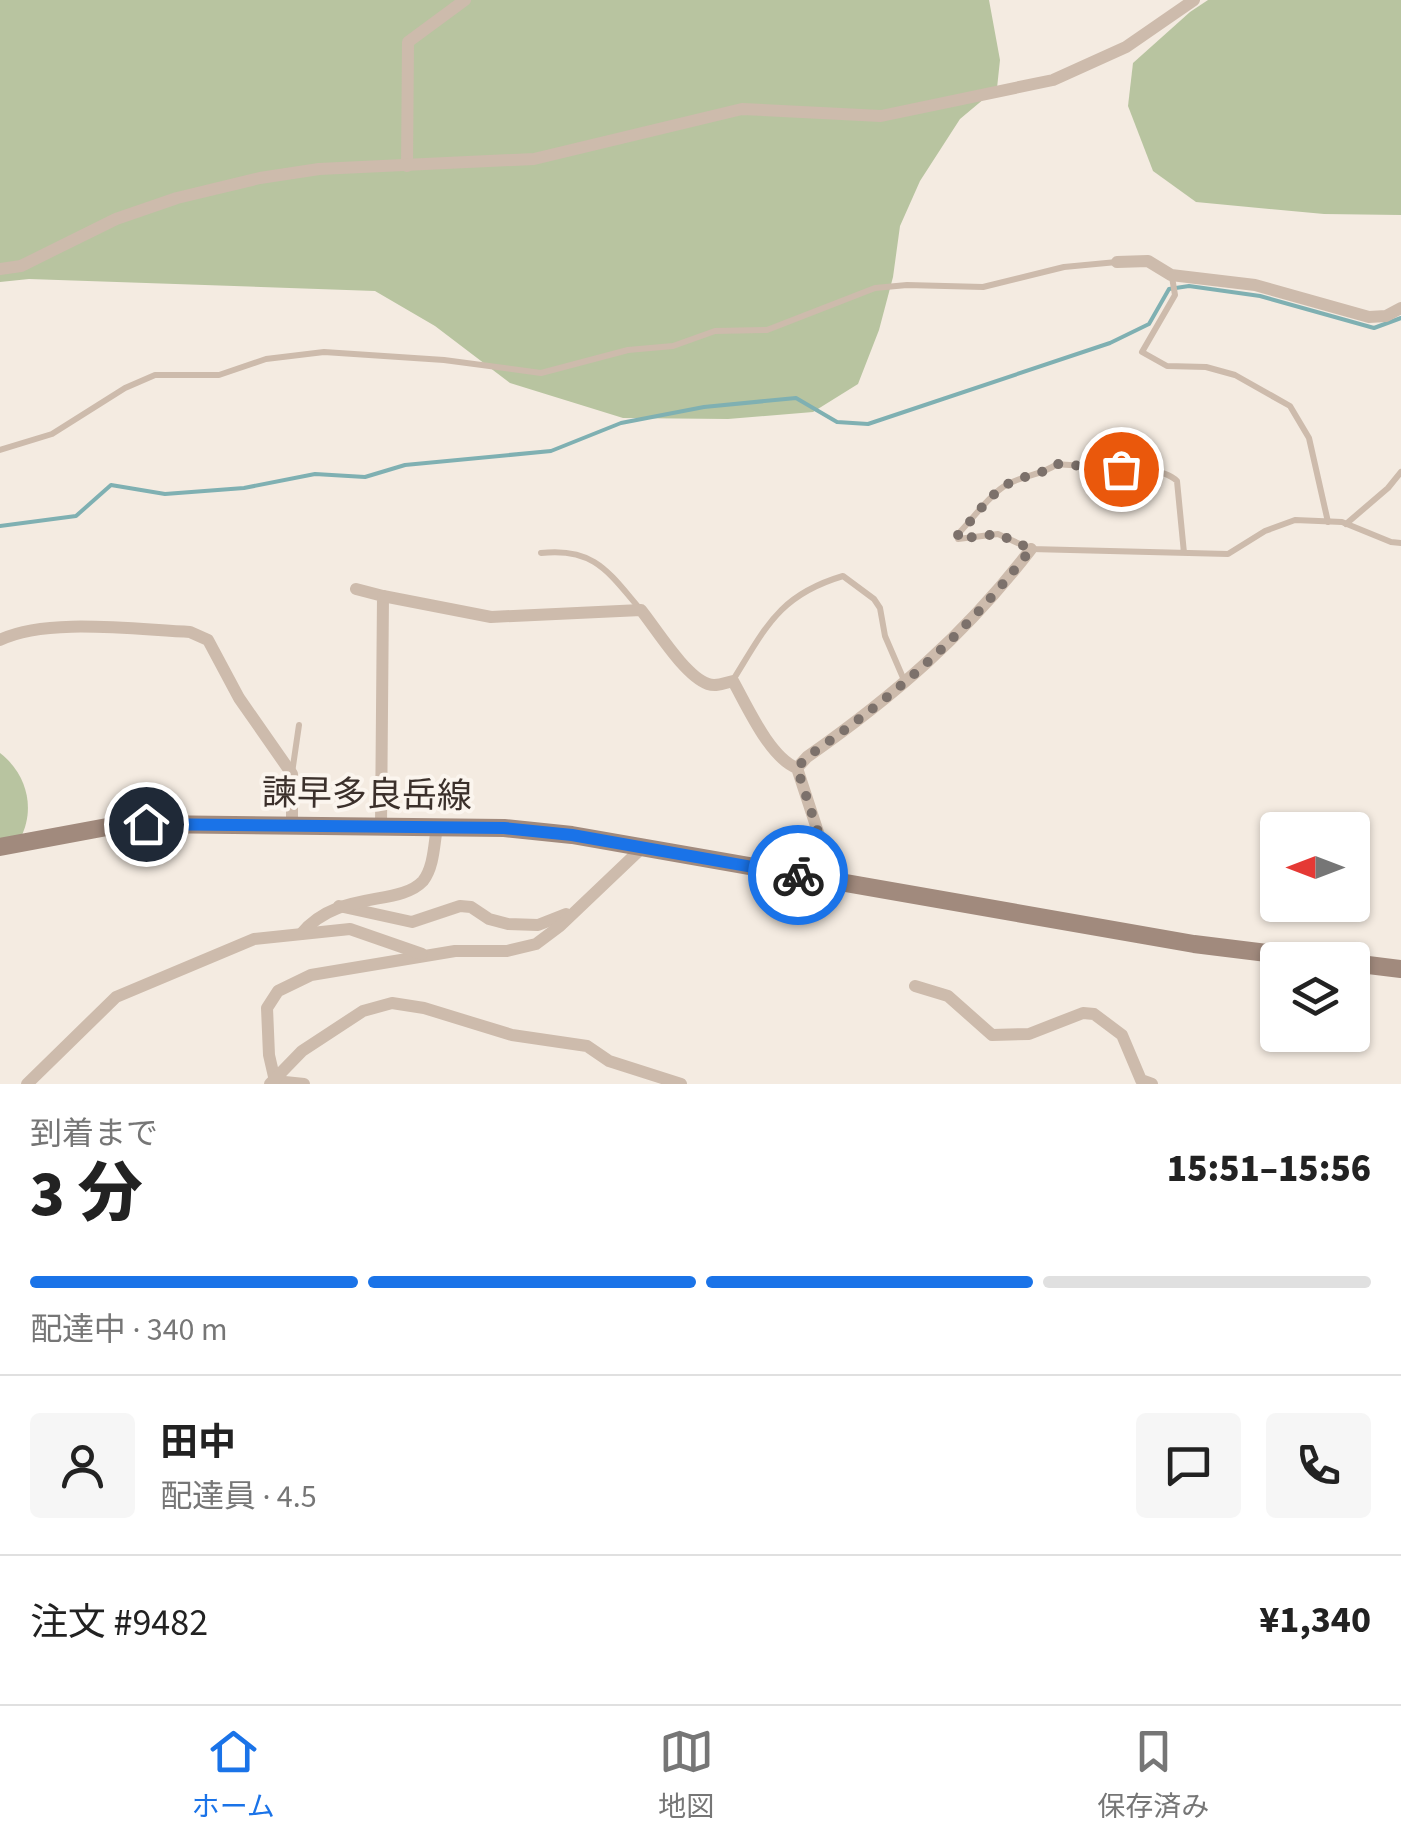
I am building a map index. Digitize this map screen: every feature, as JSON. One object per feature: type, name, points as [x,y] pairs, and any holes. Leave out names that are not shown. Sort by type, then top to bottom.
[{"type":"main road","name":"諫早多良岳線","points":[[0,847],[107,827],[146,824],[504,828],[572,835],[1194,944],[1260,952]]},
{"type":"main road","points":[[1370,965],[1401,969]]},
{"type":"street","points":[[406,166],[408,42],[464,0]]},
{"type":"street","points":[[0,269],[21,266],[116,220],[194,194],[260,178],[319,169],[534,159],[742,109],[880,116],[1053,80],[1126,47],[1194,0]]},
{"type":"street","points":[[1118,262],[1148,261],[1172,277],[1255,285],[1369,317],[1386,316],[1401,308]]},
{"type":"street","points":[[797,768],[929,664],[990,603],[1031,549]]},
{"type":"street","points":[[356,589],[492,617],[641,610],[690,672],[706,684],[716,686],[733,681],[760,730],[786,764],[797,768]]},
{"type":"street","points":[[381,826],[383,596]]},
{"type":"street","points":[[0,640],[50,628],[190,632],[208,640],[239,698],[292,774],[292,825]]},
{"type":"street","points":[[797,768],[834,881]]},
{"type":"street","points":[[301,934],[312,920],[339,906],[403,892],[422,882],[431,866],[437,827]]},
{"type":"street","points":[[273,1083],[267,1008],[278,991],[311,976],[455,951],[508,951],[536,944],[643,848]]},
{"type":"street","points":[[339,906],[412,922],[471,906],[489,918],[538,926],[580,908]]},
{"type":"street","points":[[27,1084],[116,997],[254,939],[350,929],[427,956]]},
{"type":"street","points":[[915,986],[948,996],[992,1034],[1029,1034],[1083,1012],[1094,1014],[1122,1035],[1141,1080],[1152,1084]]},
{"type":"street","points":[[273,1083],[302,1050],[363,1012],[392,1003],[424,1008],[512,1035],[587,1046],[609,1061],[681,1084]]},
{"type":"street","points":[[273,1083],[304,1084]]},
{"type":"lane","points":[[0,450],[52,434],[126,388],[155,375],[219,375],[266,359],[324,352],[444,360],[541,373],[628,350],[673,346],[716,330],[766,330],[875,288],[983,288],[1064,266],[1118,262]]},
{"type":"lane","points":[[1172,277],[1175,295],[1142,352],[1167,366],[1206,367],[1235,375],[1290,406],[1309,438],[1328,522]]},
{"type":"lane","points":[[1184,553],[1177,481],[1156,470],[1057,464],[1046,472],[1000,488],[958,535],[958,539],[998,534],[1031,549],[1184,553],[1228,554],[1265,530],[1295,520],[1346,524],[1401,543]]},
{"type":"lane","points":[[1346,524],[1401,472]]},
{"type":"lane","points":[[541,553],[573,552],[591,558],[608,571],[641,610]]},
{"type":"lane","points":[[733,681],[762,634],[792,597],[843,576],[880,608],[885,636],[905,683]]},
{"type":"lane","points":[[292,774],[300,726]]},
{"type":"green space","points":[[0,0],[989,0],[1000,60],[997,88],[960,119],[920,181],[900,226],[893,277],[879,330],[858,384],[813,412],[728,419],[623,418],[510,383],[435,326],[375,291],[29,279],[0,282]]},
{"type":"green space","points":[[1208,0],[1401,0],[1401,215],[1324,214],[1196,202],[1153,171],[1128,106],[1133,63]]},
{"type":"green space","points":[[0,753],[17,771],[28,804],[20,839],[0,846]]},
{"type":"waterway","points":[[0,526],[76,516],[111,485],[165,494],[244,488],[315,474],[365,477],[405,465],[551,451],[621,423],[704,407],[796,398],[837,422],[868,424],[1110,343],[1149,324],[1169,289],[1189,286],[1260,296],[1374,328],[1401,318]]},
{"type":"way so far","points":[[798,875],[834,881],[797,768],[929,664],[990,603],[1031,549],[998,534],[958,539],[958,535],[1000,488],[1016,480],[1046,472],[1057,464],[1121,469]]},
{"type":"route","points":[[146,824],[504,828],[572,835],[798,875]]}]
